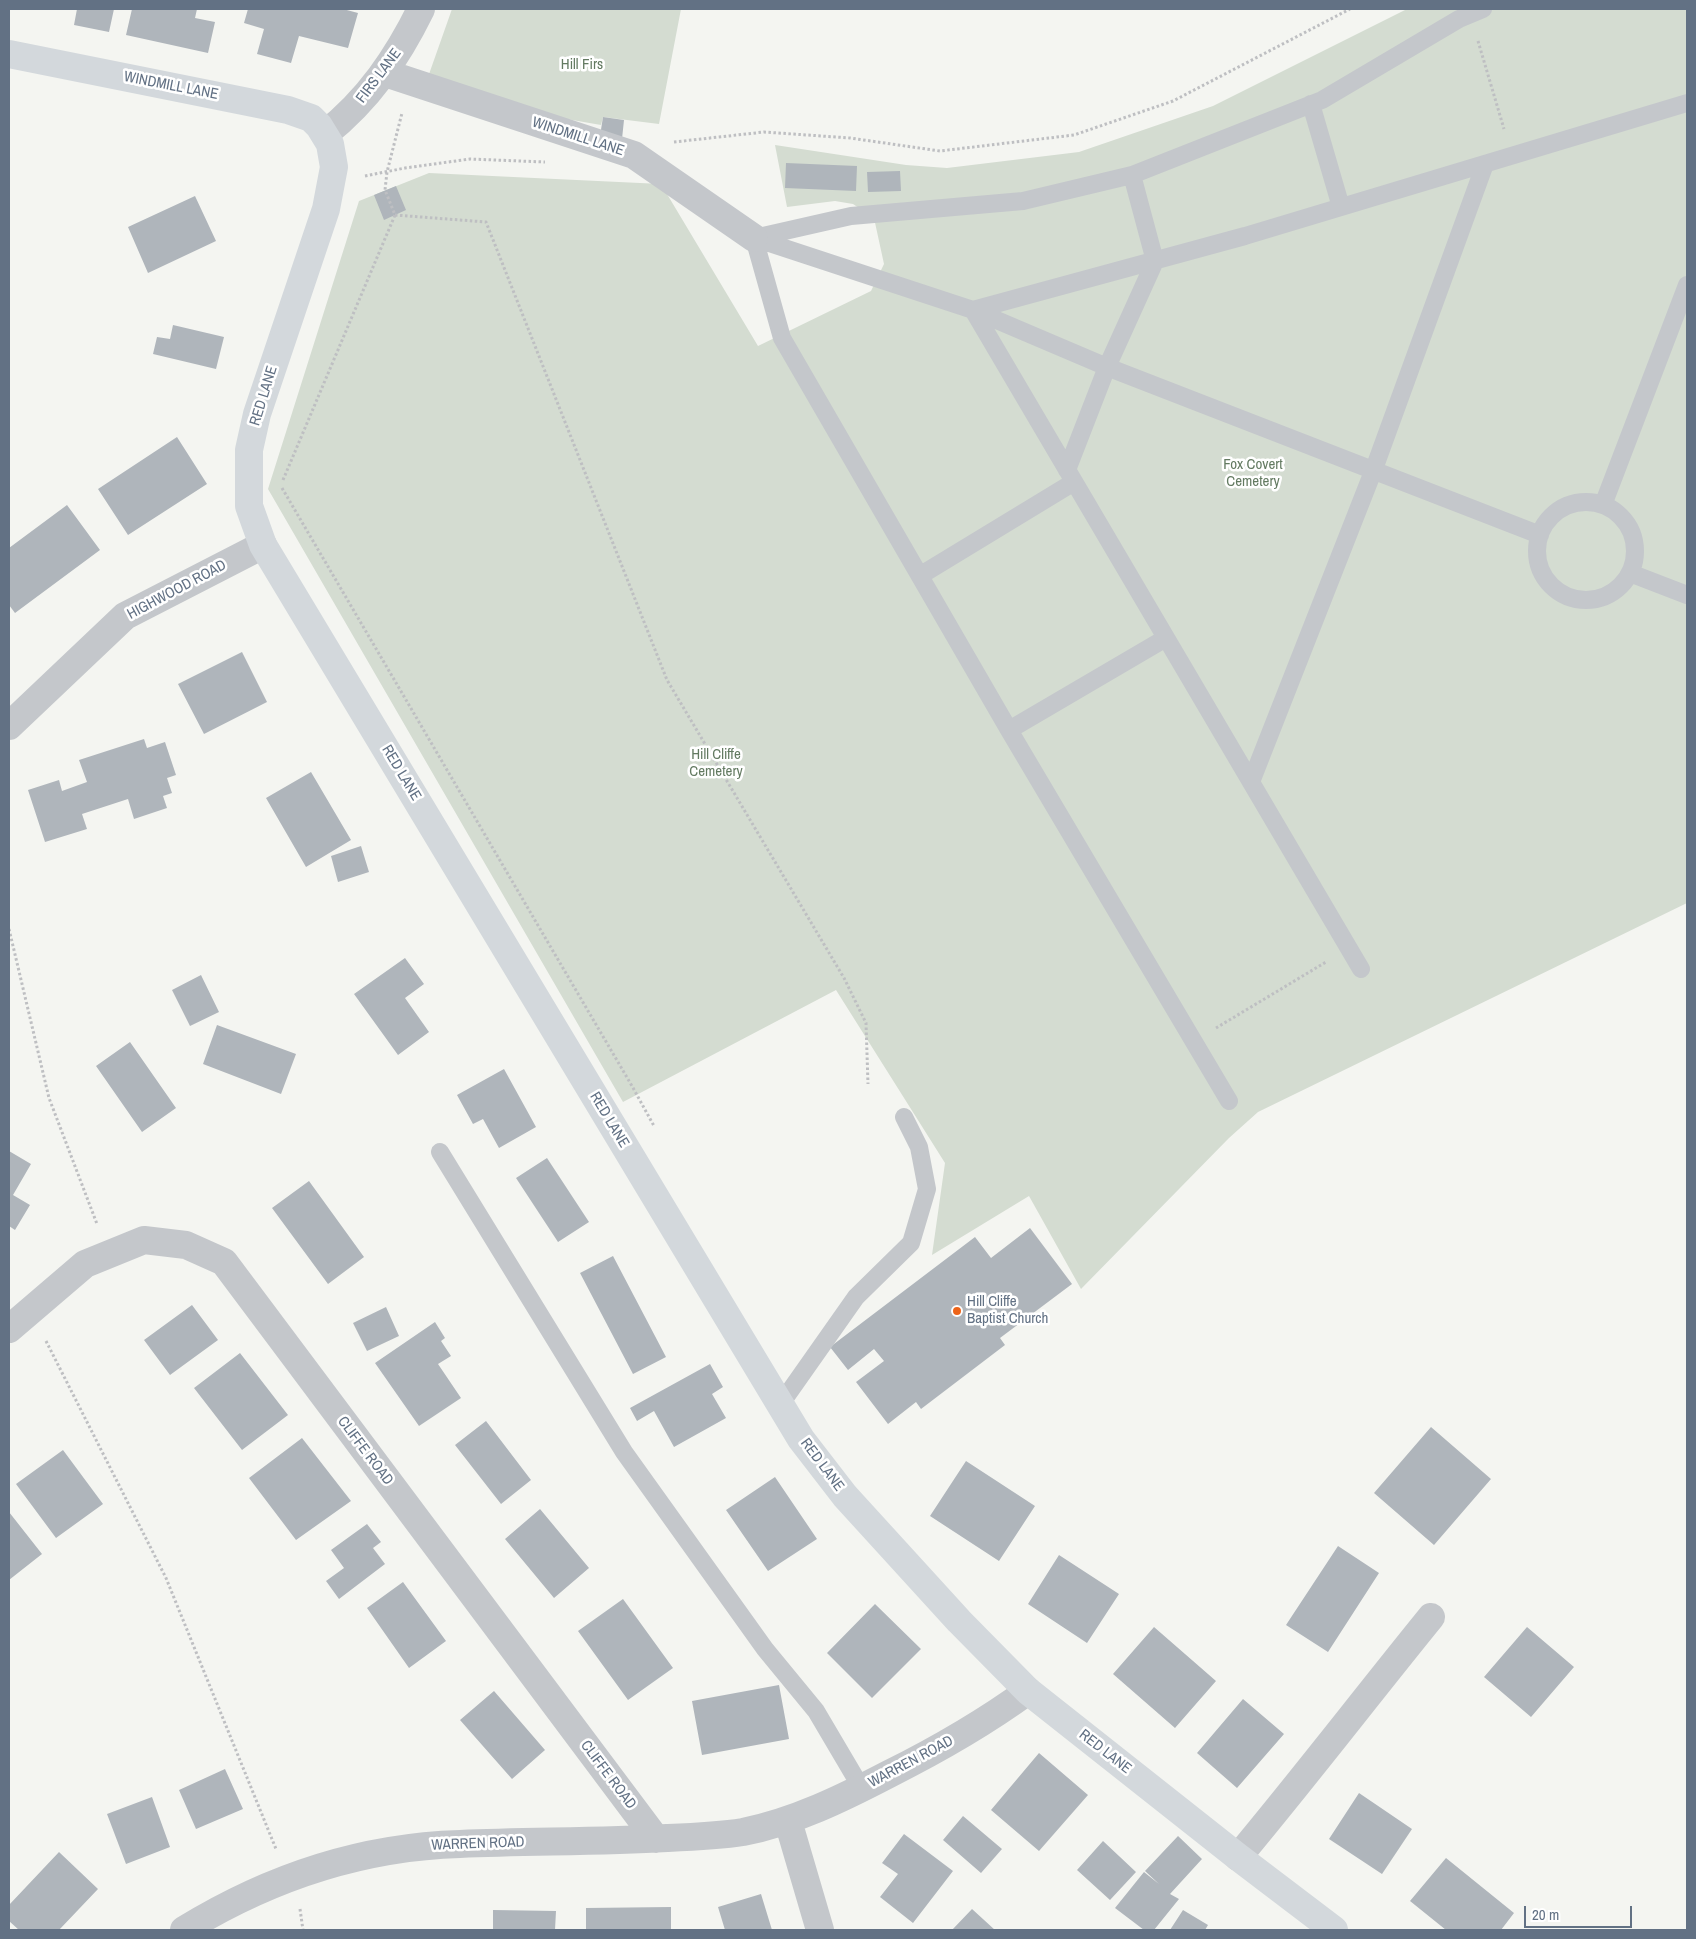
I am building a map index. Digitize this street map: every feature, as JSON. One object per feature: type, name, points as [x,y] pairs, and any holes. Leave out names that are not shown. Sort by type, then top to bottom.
[{"type":"street","name":"FIRS LANE","points":[[325,134],[358,104],[385,73],[406,39],[421,9]]},
{"type":"street","name":"WINDMILL LANE","points":[[9,54],[288,110],[310,118],[325,134]]},
{"type":"street","name":"WINDMILL LANE","points":[[385,73],[634,155],[754,238]]},
{"type":"street","name":"RED LANE","points":[[325,134],[333,156],[331,183],[315,243],[256,414],[249,450],[249,506],[263,545],[780,1405],[801,1439],[845,1496],[958,1621],[1028,1691],[1238,1857],[1334,1930]]},
{"type":"street","name":"HIGHWOOD ROAD","points":[[9,726],[125,616],[263,545]]},
{"type":"street","name":"CLIFFE ROAD","points":[[9,1329],[84,1264],[144,1240],[186,1245],[224,1262],[656,1839]]},
{"type":"street","points":[[1238,1857],[1292,1792],[1430,1617]]},
{"type":"street","name":"WARREN ROAD","points":[[184,1930],[211,1914],[288,1879],[368,1854],[411,1847],[458,1844],[656,1839],[743,1832],[788,1821],[862,1789],[926,1755],[994,1716],[1028,1691]]},
{"type":"street","points":[[788,1821],[820,1930]]},
{"type":"lane","points":[[754,238],[852,216],[1023,201],[1132,176],[1322,100],[1459,19],[1477,11]]},
{"type":"lane","points":[[973,310],[1155,261],[1342,207],[1687,103]]},
{"type":"lane","points":[[1311,104],[1342,207]]},
{"type":"lane","points":[[1251,782],[1374,469],[1485,164]]},
{"type":"lane","points":[[921,575],[1071,476],[1107,367],[1155,261],[1132,176]]},
{"type":"lane","points":[[754,238],[973,310],[1107,367],[1540,535]]},
{"type":"lane","points":[[754,238],[782,338],[921,575],[1009,730],[1229,1101]]},
{"type":"lane","points":[[1604,505],[1687,285]]},
{"type":"lane","points":[[973,310],[1361,970]]},
{"type":"lane","points":[[1588,502],[1604,505],[1618,513],[1628,526],[1634,541],[1635,558],[1630,573],[1620,587],[1607,596],[1591,600],[1574,599],[1560,593],[1548,582],[1540,567],[1537,550],[1540,535],[1548,521],[1559,510],[1573,504],[1588,502]]},
{"type":"lane","points":[[1630,573],[1687,594]]},
{"type":"lane","points":[[1009,730],[1166,638]]},
{"type":"lane","points":[[780,1405],[856,1297],[911,1244],[927,1190],[919,1147],[904,1117]]},
{"type":"lane","points":[[440,1152],[624,1452],[765,1649],[816,1711],[862,1789]]},
{"type":"path","points":[[634,155],[674,142],[764,132],[850,138],[940,150],[1074,135],[1173,101],[1350,9]]},
{"type":"path","points":[[1477,11],[1512,156]]},
{"type":"path","points":[[410,81],[387,172],[385,190],[395,215],[281,485],[632,1086],[655,1129]]},
{"type":"path","points":[[331,183],[470,159],[549,162]]},
{"type":"path","points":[[395,215],[486,222],[667,680],[844,978],[866,1023],[868,1084]]},
{"type":"path","points":[[9,929],[49,1098],[108,1253]]},
{"type":"path","points":[[1194,1042],[1349,948]]},
{"type":"path","points":[[30,1310],[166,1578],[300,1908],[303,1930]]},
{"type":"green space","name":"Hill Firs","points":[[452,9],[681,9],[659,124],[603,117],[601,125],[422,94]]},
{"type":"green space","points":[[1407,9],[1687,9],[1687,903],[1258,1112],[1229,1138],[1081,1289],[1029,1196],[932,1255],[945,1163],[836,990],[623,1102],[268,489],[359,201],[429,173],[661,184],[758,346],[871,291],[884,264],[874,218],[853,204],[835,201],[787,207],[775,145],[906,165],[947,168],[1079,152],[1213,106]]},
{"type":"building","points":[[77,9],[114,9],[109,32],[74,25]]},
{"type":"building","points":[[132,9],[197,9],[195,18],[215,22],[208,53],[126,35]]},
{"type":"building","points":[[248,9],[343,9],[358,13],[348,48],[299,36],[291,63],[257,54],[264,29],[244,23]]},
{"type":"building","points":[[603,117],[624,120],[622,139],[600,136]]},
{"type":"building","points":[[786,163],[857,166],[856,191],[785,188]]},
{"type":"building","points":[[900,171],[901,191],[868,192],[867,172]]},
{"type":"building","points":[[396,186],[406,210],[384,220],[374,195]]},
{"type":"building","points":[[195,196],[216,241],[148,273],[128,227]]},
{"type":"building","points":[[173,325],[224,337],[216,369],[153,354],[157,337],[170,339]]},
{"type":"building","points":[[177,437],[207,484],[128,535],[98,489]]},
{"type":"building","points":[[67,505],[100,550],[15,613],[9,605],[9,548]]},
{"type":"building","points":[[242,652],[267,702],[204,734],[178,684]]},
{"type":"building","points":[[144,739],[147,748],[165,742],[176,775],[167,778],[172,793],[163,796],[167,808],[134,819],[128,799],[82,814],[87,829],[45,842],[28,790],[59,780],[62,791],[87,782],[79,760]]},
{"type":"building","points":[[311,772],[351,840],[306,867],[266,798]]},
{"type":"building","points":[[361,846],[369,872],[338,882],[331,856]]},
{"type":"building","points":[[405,958],[424,984],[405,998],[429,1032],[398,1055],[354,994]]},
{"type":"building","points":[[201,975],[219,1012],[190,1026],[172,990]]},
{"type":"building","points":[[217,1025],[296,1054],[281,1094],[203,1064]]},
{"type":"building","points":[[130,1042],[176,1108],[142,1132],[96,1066]]},
{"type":"building","points":[[504,1069],[536,1127],[499,1148],[483,1119],[473,1124],[457,1095]]},
{"type":"building","points":[[9,1151],[31,1164],[13,1195],[30,1205],[15,1230],[9,1226]]},
{"type":"building","points":[[547,1158],[589,1222],[558,1242],[516,1178]]},
{"type":"building","points":[[309,1181],[364,1257],[328,1284],[272,1208]]},
{"type":"building","name":"Hill Cliffe Baptist Church","points":[[1030,1228],[1072,1284],[1000,1338],[1005,1345],[921,1409],[916,1402],[888,1424],[856,1382],[884,1361],[874,1349],[848,1370],[830,1347],[975,1237],[991,1258]]},
{"type":"building","points":[[613,1256],[666,1357],[633,1374],[580,1273]]},
{"type":"building","points":[[192,1305],[218,1340],[170,1375],[144,1340]]},
{"type":"building","points":[[386,1307],[399,1336],[367,1351],[353,1323]]},
{"type":"building","points":[[435,1322],[445,1338],[441,1341],[451,1356],[438,1364],[461,1398],[419,1426],[375,1363]]},
{"type":"building","points":[[240,1353],[288,1415],[242,1450],[194,1388]]},
{"type":"building","points":[[710,1364],[723,1387],[712,1394],[726,1418],[674,1447],[654,1411],[637,1421],[630,1408]]},
{"type":"building","points":[[486,1421],[531,1480],[501,1504],[455,1445]]},
{"type":"building","points":[[1431,1427],[1491,1479],[1434,1545],[1374,1493]]},
{"type":"building","points":[[302,1438],[351,1501],[296,1540],[249,1478]]},
{"type":"building","points":[[63,1450],[103,1504],[56,1538],[16,1484]]},
{"type":"building","points":[[966,1461],[1035,1506],[999,1561],[930,1516]]},
{"type":"building","points":[[775,1477],[817,1539],[768,1571],[726,1510]]},
{"type":"building","points":[[540,1509],[589,1568],[554,1598],[505,1539]]},
{"type":"building","points":[[9,1512],[42,1554],[9,1580]]},
{"type":"building","points":[[367,1524],[381,1542],[373,1548],[385,1564],[339,1599],[326,1581],[344,1568],[331,1550]]},
{"type":"building","points":[[1338,1546],[1379,1573],[1328,1652],[1286,1625]]},
{"type":"building","points":[[1059,1555],[1119,1594],[1087,1643],[1028,1604]]},
{"type":"building","points":[[403,1582],[446,1641],[409,1668],[367,1608]]},
{"type":"building","points":[[623,1599],[673,1668],[628,1700],[578,1631]]},
{"type":"building","points":[[875,1604],[921,1649],[872,1698],[827,1653]]},
{"type":"building","points":[[1154,1627],[1216,1681],[1175,1728],[1113,1674]]},
{"type":"building","points":[[1527,1627],[1574,1667],[1531,1717],[1484,1677]]},
{"type":"building","points":[[779,1685],[789,1739],[702,1755],[692,1701]]},
{"type":"building","points":[[494,1691],[545,1750],[512,1779],[460,1720]]},
{"type":"building","points":[[1243,1699],[1284,1734],[1237,1788],[1197,1753]]},
{"type":"building","points":[[1039,1753],[1088,1795],[1039,1851],[991,1810]]},
{"type":"building","points":[[225,1769],[243,1809],[196,1829],[179,1790]]},
{"type":"building","points":[[1359,1793],[1412,1829],[1382,1874],[1329,1839]]},
{"type":"building","points":[[152,1797],[170,1847],[126,1864],[107,1814]]},
{"type":"building","points":[[963,1816],[1002,1849],[981,1873],[943,1840]]},
{"type":"building","points":[[904,1834],[953,1871],[913,1923],[880,1897],[898,1874],[882,1863]]},
{"type":"building","points":[[1178,1836],[1202,1859],[1170,1894],[1179,1899],[1154,1930],[1144,1930],[1115,1908],[1144,1872],[1159,1884],[1145,1871]]},
{"type":"building","points":[[1103,1841],[1136,1872],[1110,1900],[1077,1870]]},
{"type":"building","points":[[59,1852],[98,1889],[59,1930],[19,1930],[9,1921],[9,1905]]},
{"type":"building","points":[[1446,1858],[1514,1913],[1501,1930],[1446,1930],[1410,1901]]},
{"type":"building","points":[[761,1894],[772,1930],[725,1930],[718,1907]]},
{"type":"building","points":[[671,1907],[671,1930],[586,1930],[586,1908]]},
{"type":"building","points":[[972,1909],[995,1930],[952,1930]]},
{"type":"building","points":[[493,1910],[556,1911],[555,1930],[493,1930]]},
{"type":"building","points":[[1183,1910],[1208,1925],[1205,1930],[1170,1930]]},
{"type":"place","name":"Hill Cliffe Baptist Church","points":[[957,1311]]},
{"type":"park label","name":"Fox Covert Cemetery","points":[[1253,474]]},
{"type":"park label","name":"Hill Cliffe Cemetery","points":[[716,764]]}]
